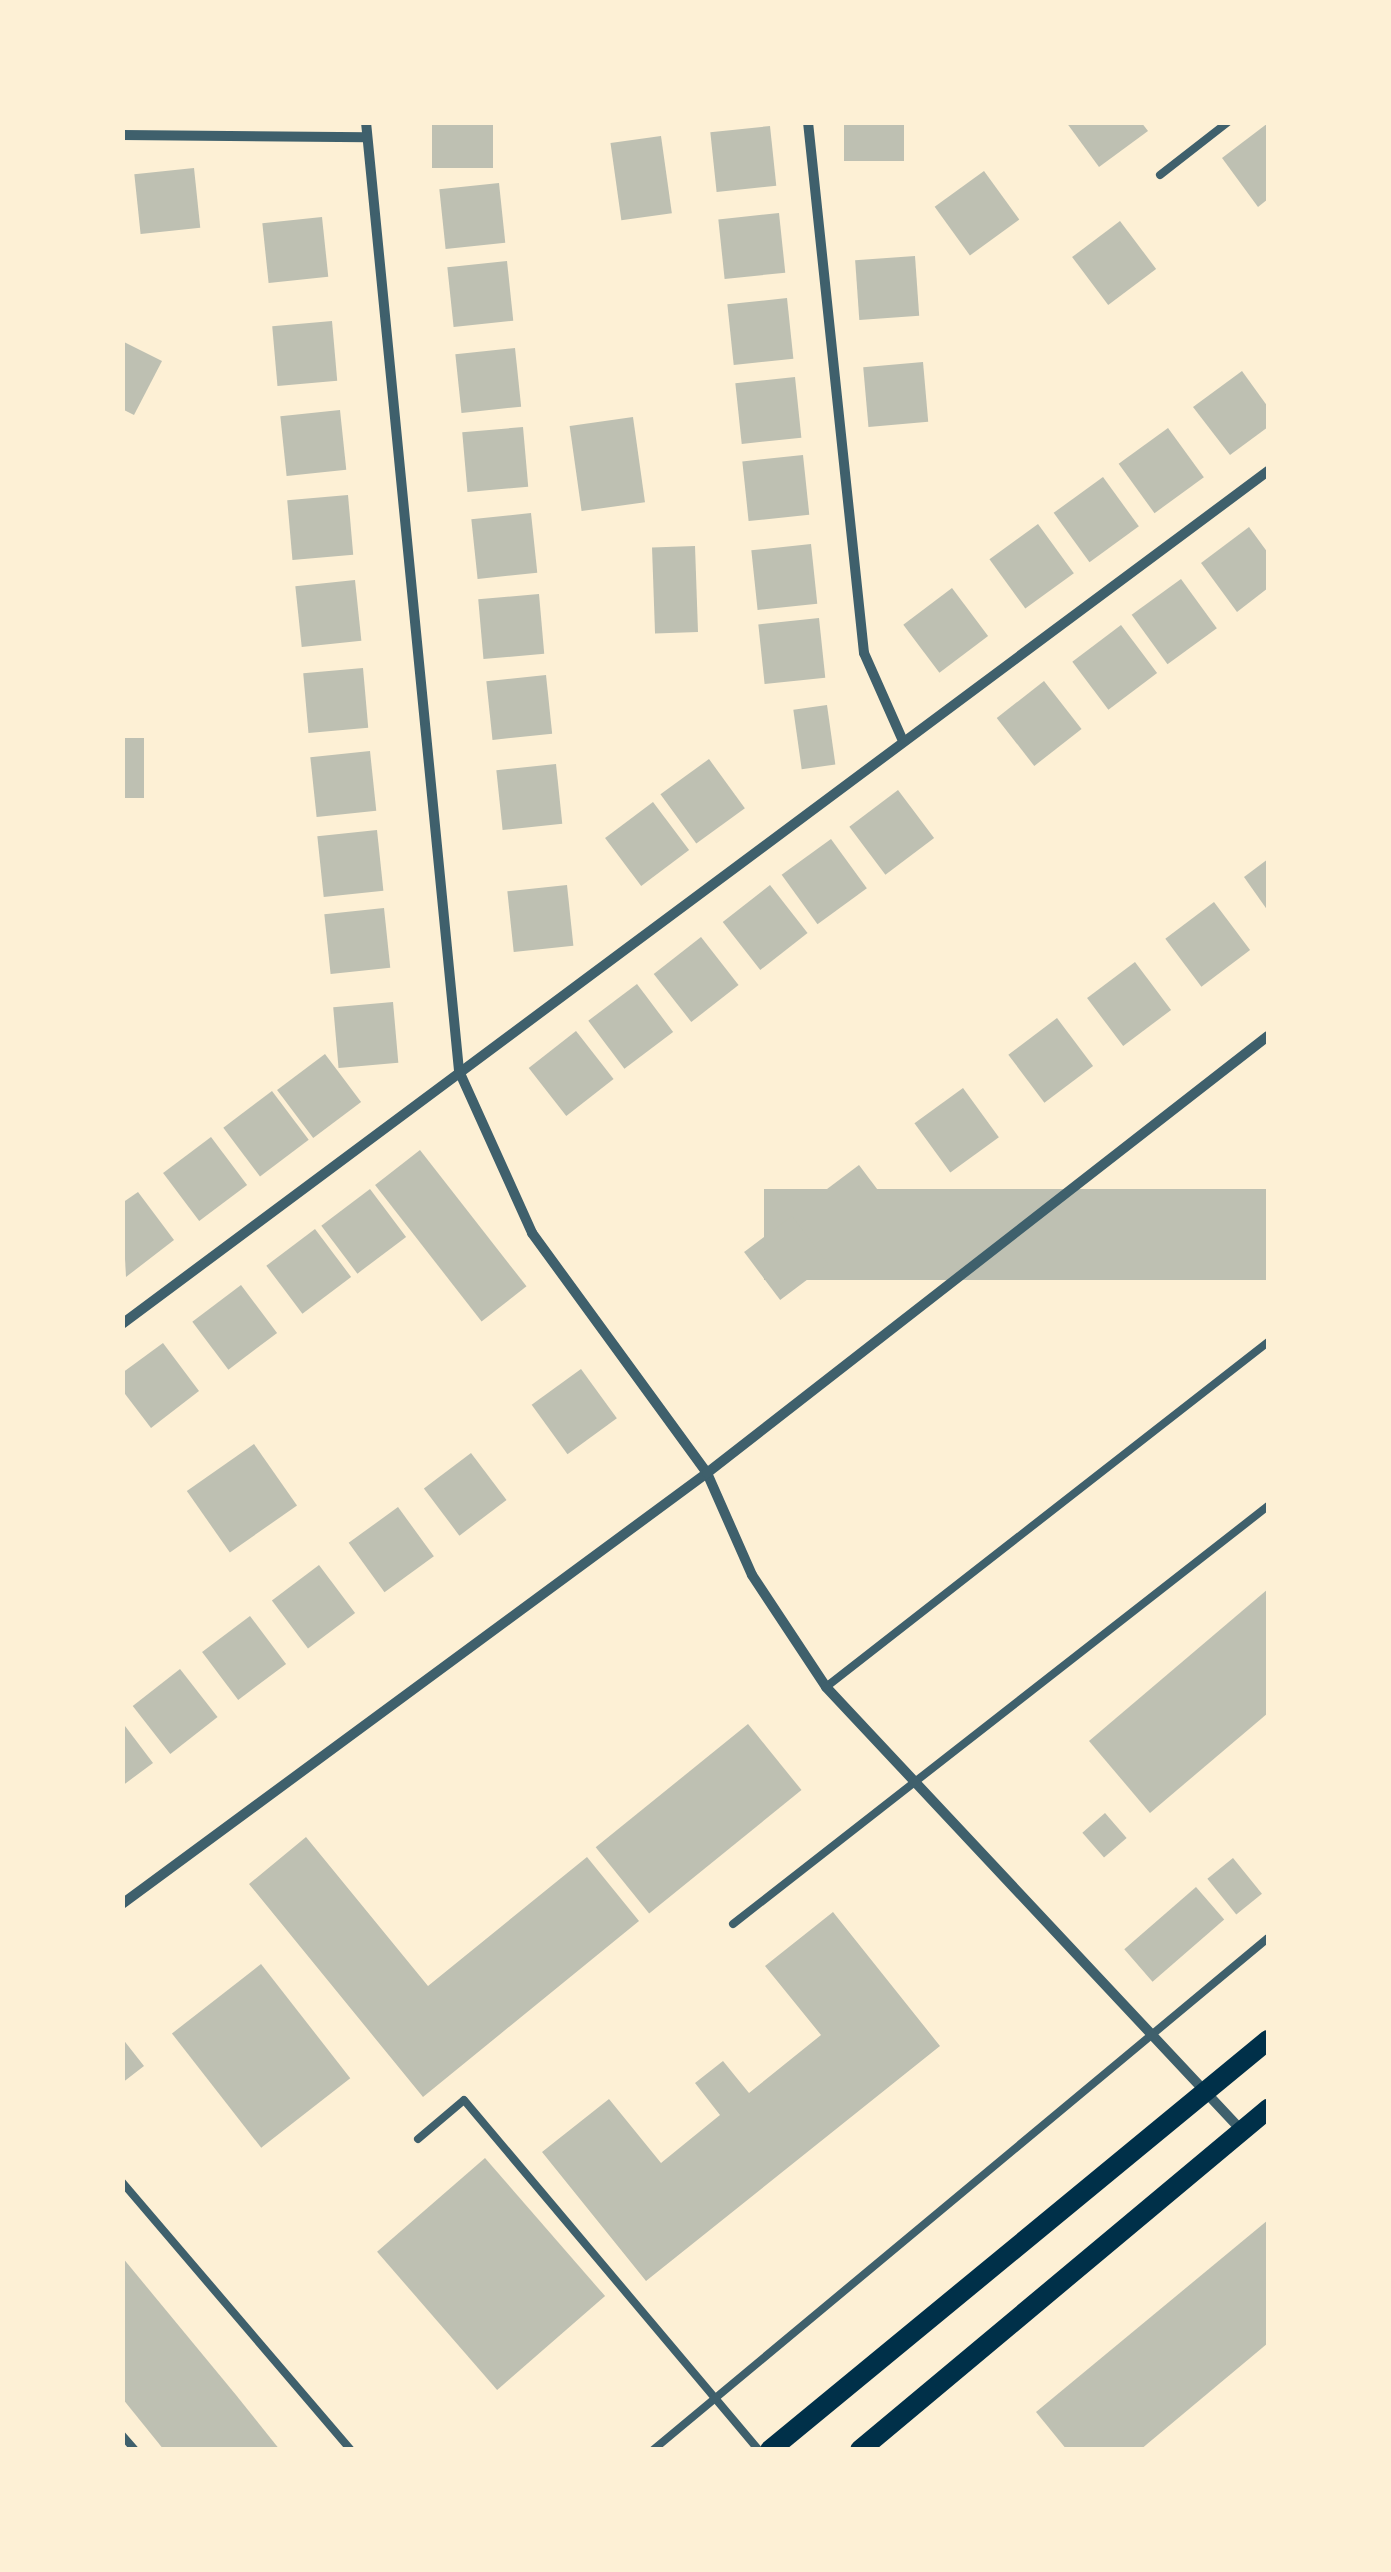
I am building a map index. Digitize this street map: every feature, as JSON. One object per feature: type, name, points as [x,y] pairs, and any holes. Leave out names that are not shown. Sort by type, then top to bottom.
[{"type":"main road","points":[[770,2450],[1268,2040]]},
{"type":"main road","points":[[860,2450],[1268,2109]]},
{"type":"street","points":[[366,122],[458,1071],[532,1233],[706,1473],[752,1576],[826,1687],[1156,2033],[1242,2131]]},
{"type":"street","points":[[808,122],[864,653],[903,741]]},
{"type":"street","points":[[122,136],[366,137]]},
{"type":"street","points":[[123,1323],[1268,471]]},
{"type":"street","points":[[122,1904],[706,1473],[1268,1036]]},
{"type":"lane","points":[[1160,175],[1228,122]]},
{"type":"lane","points":[[826,1687],[1268,1342]]},
{"type":"lane","points":[[732,1924],[1268,1506]]},
{"type":"lane","points":[[653,2450],[1268,1938]]},
{"type":"lane","points":[[418,2140],[464,2100],[759,2450]]},
{"type":"lane","points":[[122,2182],[351,2450]]},
{"type":"lane","points":[[122,2435],[135,2450]]},
{"type":"building","points":[[432,122],[493,122],[493,168],[432,168]]},
{"type":"building","points":[[844,122],[904,122],[904,161],[844,161]]},
{"type":"building","points":[[1066,122],[1141,122],[1148,131],[1099,167]]},
{"type":"building","points":[[1268,123],[1268,199],[1258,207],[1222,158]]},
{"type":"building","points":[[770,126],[776,186],[717,192],[710,132]]},
{"type":"building","points":[[661,136],[672,213],[621,220],[610,143]]},
{"type":"building","points":[[194,168],[200,228],[141,234],[134,174]]},
{"type":"building","points":[[984,171],[1019,220],[970,255],[935,207]]},
{"type":"building","points":[[499,183],[505,243],[446,249],[439,189]]},
{"type":"building","points":[[779,213],[785,273],[725,279],[718,219]]},
{"type":"building","points":[[322,217],[328,277],[269,283],[262,223]]},
{"type":"building","points":[[1120,221],[1156,269],[1108,305],[1072,257]]},
{"type":"building","points":[[915,256],[919,316],[859,320],[855,260]]},
{"type":"building","points":[[507,261],[513,321],[454,327],[447,267]]},
{"type":"building","points":[[787,298],[793,359],[734,365],[727,304]]},
{"type":"building","points":[[332,321],[337,381],[277,386],[272,326]]},
{"type":"building","points":[[122,341],[162,361],[134,415],[122,409]]},
{"type":"building","points":[[515,348],[521,407],[461,413],[455,354]]},
{"type":"building","points":[[923,362],[928,422],[868,427],[863,367]]},
{"type":"building","points":[[1242,371],[1268,407],[1268,427],[1230,455],[1193,407]]},
{"type":"building","points":[[795,377],[801,438],[742,444],[735,383]]},
{"type":"building","points":[[340,410],[346,470],[287,476],[280,416]]},
{"type":"building","points":[[633,417],[645,502],[582,511],[570,426]]},
{"type":"building","points":[[523,427],[528,487],[467,492],[462,432]]},
{"type":"building","points":[[1168,428],[1204,477],[1155,513],[1119,464]]},
{"type":"building","points":[[803,455],[809,515],[749,521],[742,461]]},
{"type":"building","points":[[1103,477],[1139,526],[1090,562],[1054,513]]},
{"type":"building","points":[[348,495],[353,555],[292,560],[287,500]]},
{"type":"building","points":[[531,513],[537,573],[478,579],[471,519]]},
{"type":"building","points":[[1038,524],[1074,573],[1025,609],[989,559]]},
{"type":"building","points":[[1249,527],[1268,553],[1268,588],[1237,612],[1201,563]]},
{"type":"building","points":[[811,544],[817,604],[758,610],[751,550]]},
{"type":"building","points":[[695,546],[698,632],[655,633],[652,548]]},
{"type":"building","points":[[1181,579],[1217,628],[1168,664],[1132,615]]},
{"type":"building","points":[[355,580],[361,641],[302,647],[295,586]]},
{"type":"building","points":[[952,588],[988,636],[939,673],[903,625]]},
{"type":"building","points":[[539,594],[544,654],[483,659],[478,599]]},
{"type":"building","points":[[819,618],[825,678],[765,684],[758,624]]},
{"type":"building","points":[[1121,625],[1157,673],[1108,710],[1072,662]]},
{"type":"building","points":[[363,668],[368,728],[308,733],[303,673]]},
{"type":"building","points":[[546,675],[552,734],[492,740],[486,681]]},
{"type":"building","points":[[1044,681],[1082,729],[1034,766],[997,718]]},
{"type":"building","points":[[827,705],[835,764],[802,769],[793,710]]},
{"type":"building","points":[[122,738],[144,738],[144,798],[122,798]]},
{"type":"building","points":[[370,751],[376,811],[317,817],[310,757]]},
{"type":"building","points":[[709,759],[745,808],[696,844],[660,794]]},
{"type":"building","points":[[556,764],[562,824],[503,830],[496,770]]},
{"type":"building","points":[[898,790],[934,838],[885,875],[849,827]]},
{"type":"building","points":[[653,802],[689,850],[641,886],[605,838]]},
{"type":"building","points":[[377,830],[383,891],[324,897],[317,836]]},
{"type":"building","points":[[831,839],[867,888],[818,924],[782,875]]},
{"type":"building","points":[[1268,859],[1268,911],[1244,877]]},
{"type":"building","points":[[567,885],[573,946],[514,952],[507,891]]},
{"type":"building","points":[[770,885],[808,933],[760,970],[723,922]]},
{"type":"building","points":[[1214,902],[1250,950],[1201,987],[1165,939]]},
{"type":"building","points":[[384,908],[390,968],[331,974],[324,914]]},
{"type":"building","points":[[701,937],[739,985],[691,1022],[654,974]]},
{"type":"building","points":[[1135,962],[1171,1010],[1123,1046],[1087,998]]},
{"type":"building","points":[[637,984],[673,1032],[624,1069],[588,1021]]},
{"type":"building","points":[[393,1002],[398,1063],[339,1068],[333,1007]]},
{"type":"building","points":[[1057,1018],[1093,1066],[1044,1103],[1008,1055]]},
{"type":"building","points":[[576,1031],[614,1079],[566,1116],[529,1068]]},
{"type":"building","points":[[325,1054],[361,1102],[313,1138],[277,1090]]},
{"type":"building","points":[[963,1088],[999,1137],[950,1173],[914,1123]]},
{"type":"building","points":[[272,1091],[309,1140],[260,1176],[223,1128]]},
{"type":"building","points":[[211,1137],[247,1185],[199,1221],[163,1173]]},
{"type":"building","points":[[420,1150],[527,1286],[482,1321],[375,1185]]},
{"type":"building","points":[[859,1165],[895,1213],[847,1249],[811,1201]]},
{"type":"building","points":[[370,1189],[406,1237],[357,1274],[321,1226]]},
{"type":"building","points":[[764,1189],[1268,1189],[1268,1280],[764,1280]]},
{"type":"building","points":[[138,1192],[174,1240],[126,1277],[122,1203]]},
{"type":"building","points":[[792,1216],[828,1264],[780,1300],[744,1252]]},
{"type":"building","points":[[315,1229],[351,1277],[302,1314],[266,1266]]},
{"type":"building","points":[[241,1285],[277,1333],[228,1370],[192,1322]]},
{"type":"building","points":[[163,1343],[199,1391],[151,1428],[122,1390],[122,1373]]},
{"type":"building","points":[[581,1369],[617,1418],[568,1454],[532,1405]]},
{"type":"building","points":[[254,1444],[297,1505],[230,1552],[187,1491]]},
{"type":"building","points":[[471,1453],[507,1500],[459,1536],[424,1489]]},
{"type":"building","points":[[398,1507],[434,1556],[385,1592],[349,1543]]},
{"type":"building","points":[[319,1565],[355,1613],[308,1648],[272,1601]]},
{"type":"building","points":[[1268,1589],[1268,1713],[1150,1813],[1089,1741]]},
{"type":"building","points":[[250,1616],[286,1664],[238,1700],[202,1652]]},
{"type":"building","points":[[180,1669],[218,1717],[170,1754],[133,1706]]},
{"type":"building","points":[[122,1722],[153,1763],[122,1786]]},
{"type":"building","points":[[748,1724],[801,1790],[649,1913],[596,1847]]},
{"type":"building","points":[[1105,1813],[1127,1838],[1104,1858],[1082,1833]]},
{"type":"building","points":[[306,1837],[428,1986],[587,1857],[639,1921],[423,2097],[249,1884]]},
{"type":"building","points":[[1233,1858],[1262,1894],[1236,1915],[1207,1879]]},
{"type":"building","points":[[1196,1887],[1224,1919],[1153,1982],[1124,1949]]},
{"type":"building","points":[[833,1912],[940,2046],[646,2281],[542,2152],[609,2099],[661,2163],[720,2115],[695,2083],[723,2061],[749,2093],[821,2035],[765,1966]]},
{"type":"building","points":[[261,1964],[350,2078],[261,2148],[172,2034]]},
{"type":"building","points":[[122,2038],[144,2066],[122,2083]]},
{"type":"building","points":[[485,2158],[605,2296],[497,2390],[377,2252]]},
{"type":"building","points":[[1268,2220],[1268,2343],[1140,2450],[1067,2450],[1036,2412]]},
{"type":"building","points":[[122,2257],[280,2450],[164,2450],[122,2398]]}]
